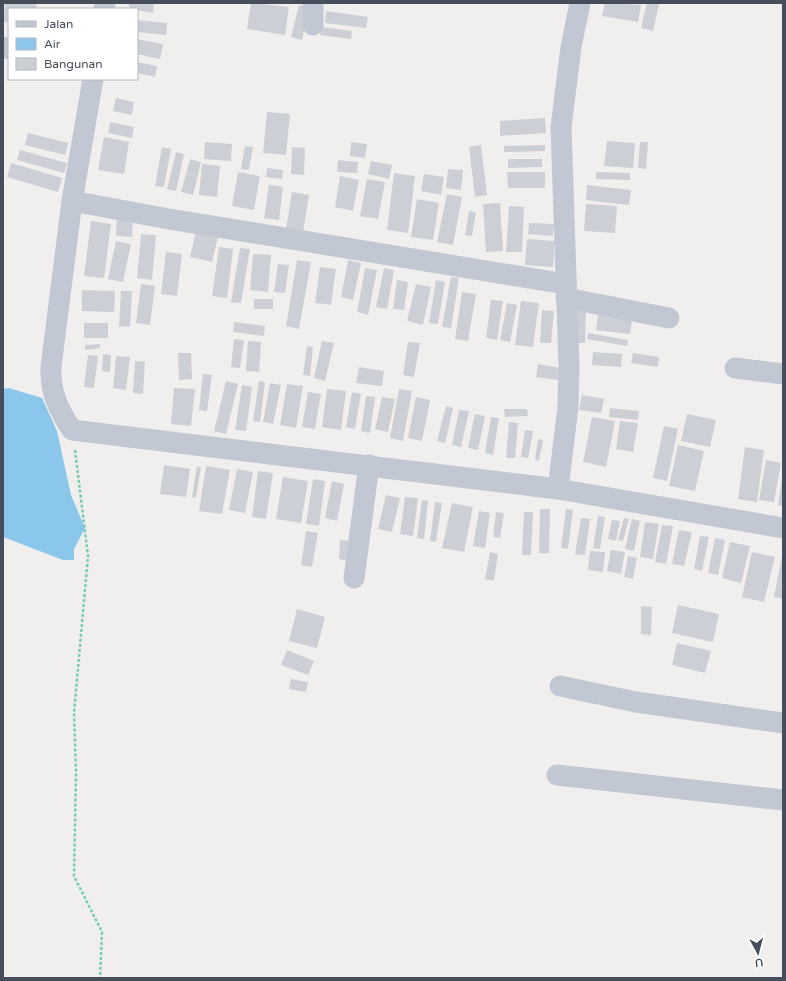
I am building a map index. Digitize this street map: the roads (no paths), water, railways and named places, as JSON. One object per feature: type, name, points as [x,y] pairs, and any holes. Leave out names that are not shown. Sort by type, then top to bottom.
[{"type":"street","points":[[313,3],[313,26]]},
{"type":"street","points":[[558,489],[568,407],[569,365],[561,127],[571,47],[580,3]]},
{"type":"street","points":[[92,80],[72,201],[51,377],[56,403],[72,430],[558,489],[783,528]]},
{"type":"street","points":[[72,201],[566,291],[669,318]]},
{"type":"street","points":[[735,368],[783,374]]},
{"type":"street","points":[[354,578],[369,465]]},
{"type":"street","points":[[560,686],[636,702],[783,723]]},
{"type":"street","points":[[557,775],[783,800]]},
{"type":"water","points":[[9,388],[42,398],[57,431],[71,495],[85,528],[74,549],[74,560],[63,560],[3,537],[3,389]]}]
